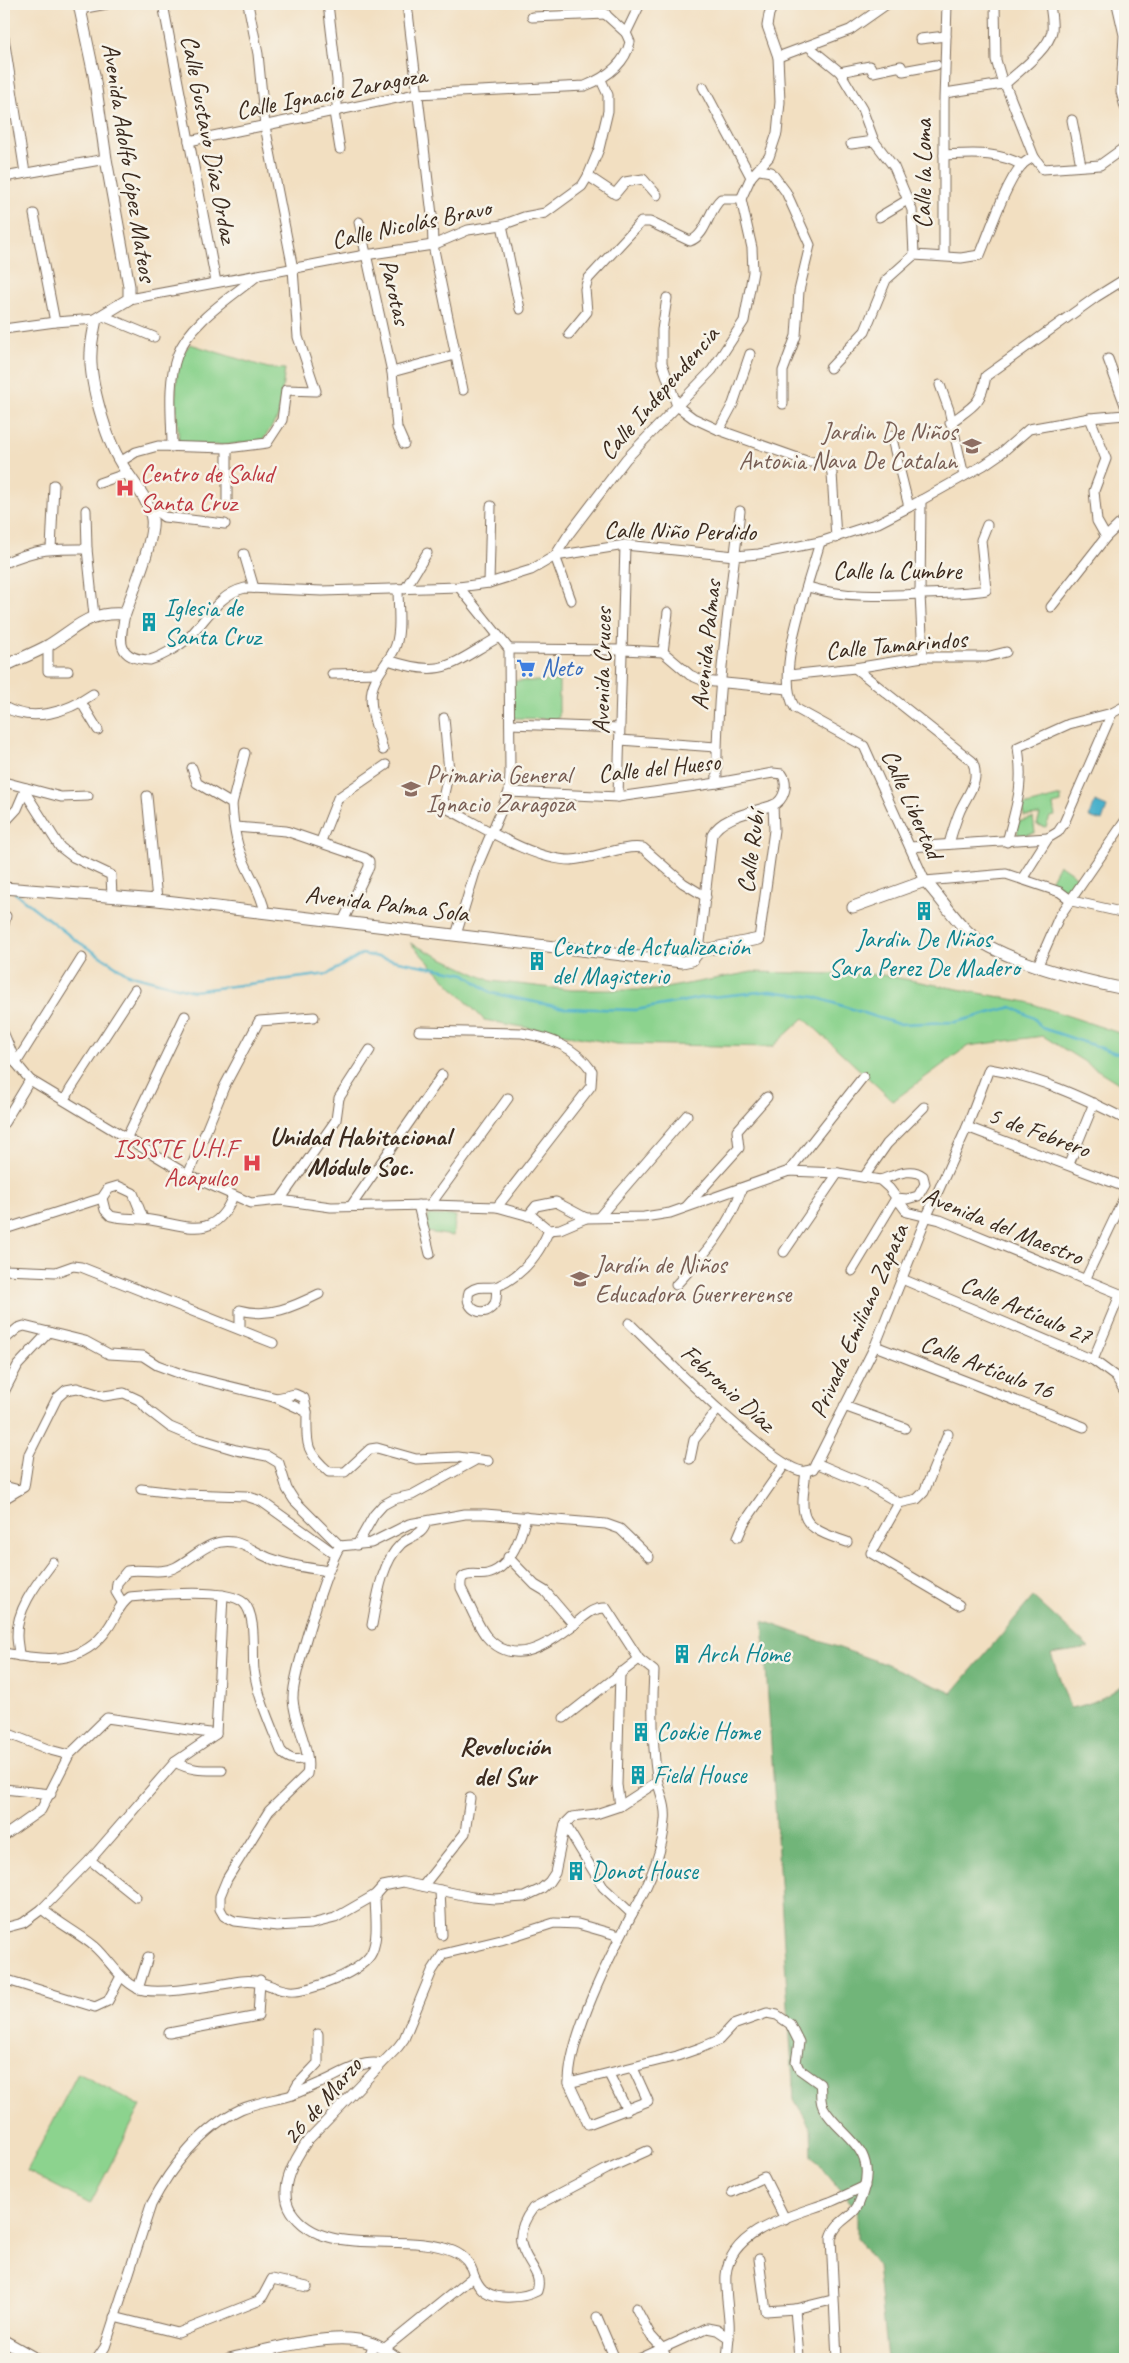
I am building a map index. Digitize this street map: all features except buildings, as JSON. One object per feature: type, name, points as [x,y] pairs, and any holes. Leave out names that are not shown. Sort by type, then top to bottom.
[{"type":"street","points":[[79,6],[107,4]]},
{"type":"street","name":"Calle Gustavo Díaz Ordaz","points":[[163,4],[216,282]]},
{"type":"street","points":[[120,462],[147,448],[158,446],[227,448],[267,443],[282,420],[286,390],[316,391],[298,336],[293,269],[265,126],[258,54],[248,4]]},
{"type":"street","points":[[328,4],[337,80],[336,112],[340,149]]},
{"type":"street","points":[[407,4],[416,94],[431,206],[433,245],[462,390]]},
{"type":"street","points":[[594,4],[626,34],[630,42],[625,56],[601,80]]},
{"type":"street","points":[[626,34],[641,4]]},
{"type":"street","points":[[569,334],[587,312],[585,289],[588,279],[641,222],[650,222],[690,241],[694,240],[708,222],[715,204],[721,199],[741,199],[751,177],[760,170],[769,157],[777,133],[780,102],[778,57],[767,26],[769,14],[774,4]]},
{"type":"street","points":[[778,57],[850,30],[886,4]]},
{"type":"street","name":"Calle la Loma","points":[[944,256],[947,4]]},
{"type":"street","points":[[995,4],[996,60],[1034,157],[1042,169],[1100,164],[1125,147]]},
{"type":"street","points":[[945,93],[1004,84],[1042,49],[1050,38],[1052,30],[1050,4]]},
{"type":"street","points":[[1117,4],[1124,35],[1121,92],[1125,107]]},
{"type":"street","name":"Avenida Adolfo López Mateos","points":[[79,6],[94,75],[106,159],[128,272],[129,299]]},
{"type":"street","points":[[532,18],[606,14]]},
{"type":"street","points":[[920,39],[946,36]]},
{"type":"street","points":[[4,38],[25,173]]},
{"type":"street","points":[[808,46],[840,72],[858,102],[874,140],[890,158],[909,199],[912,210],[914,255]]},
{"type":"street","points":[[840,72],[870,66],[873,72],[901,66],[903,71],[936,65]]},
{"type":"street","name":"Calle Ignacio Zaragoza","points":[[189,141],[416,94],[585,86],[601,80]]},
{"type":"street","name":"Calle Nicolás Bravo","points":[[129,299],[366,255],[433,245],[468,230],[502,225],[524,217],[545,213],[582,186],[588,176],[599,149],[608,111],[608,95],[601,80]]},
{"type":"street","points":[[703,87],[751,177]]},
{"type":"street","points":[[1072,120],[1081,165]]},
{"type":"street","points":[[851,144],[874,140]]},
{"type":"street","points":[[944,155],[984,154],[1007,157],[1022,165]]},
{"type":"street","points":[[830,368],[865,331],[886,280],[914,255],[961,258],[980,255],[998,211],[1022,165],[1034,157]]},
{"type":"street","points":[[4,177],[106,159]]},
{"type":"street","points":[[760,170],[771,172],[786,192],[810,245],[798,291],[796,336],[783,371],[783,404]]},
{"type":"street","points":[[588,176],[615,194],[625,182],[643,179],[657,196]]},
{"type":"street","name":"Calle Independencia","points":[[555,556],[569,534],[626,459],[712,370],[744,321],[753,272],[752,248],[741,199]]},
{"type":"street","points":[[878,217],[909,199]]},
{"type":"street","points":[[34,214],[55,322]]},
{"type":"street","name":"Parotas","points":[[359,222],[392,372],[397,428],[404,444]]},
{"type":"street","points":[[502,225],[520,308]]},
{"type":"street","points":[[172,447],[173,372],[180,350],[195,328],[257,276]]},
{"type":"street","points":[[950,423],[976,404],[983,394],[986,376],[1096,297],[1125,279]]},
{"type":"street","points":[[667,298],[662,330],[662,363],[677,406],[693,418],[719,430],[808,462],[828,461],[832,473],[836,538]]},
{"type":"street","points":[[4,329],[99,317],[129,299]]},
{"type":"street","points":[[99,317],[154,337]]},
{"type":"street","points":[[4,666],[48,646],[80,622],[94,616],[125,614],[151,535],[153,520],[148,505],[120,462],[111,443],[91,370],[90,354],[99,317]]},
{"type":"street","points":[[719,430],[733,404],[750,354]]},
{"type":"street","points":[[392,372],[455,355]]},
{"type":"street","points":[[1108,359],[1125,405]]},
{"type":"street","points":[[940,385],[949,410],[950,423],[964,476]]},
{"type":"street","name":"Calle Niño Perdido","points":[[125,614],[120,636],[122,648],[125,652],[144,660],[150,660],[191,635],[219,602],[237,590],[254,588],[322,591],[459,587],[489,583],[531,570],[555,556],[625,545],[735,556],[759,554],[820,542],[878,523],[910,507],[1000,454],[1029,429],[1090,418],[1125,415]]},
{"type":"street","points":[[1090,418],[1106,459],[1094,491],[1097,522],[1106,538]]},
{"type":"street","points":[[891,435],[910,507]]},
{"type":"street","points":[[227,448],[227,504]]},
{"type":"street","points":[[99,483],[128,473]]},
{"type":"street","points":[[51,549],[54,485]]},
{"type":"street","points":[[922,500],[920,594],[923,657]]},
{"type":"street","points":[[148,505],[164,517],[225,524]]},
{"type":"street","points":[[489,583],[491,506]]},
{"type":"street","points":[[86,510],[86,549],[94,616]]},
{"type":"street","name":"Avenida Palmas","points":[[717,783],[716,747],[740,511]]},
{"type":"street","points":[[1051,607],[1106,538],[1125,519]]},
{"type":"street","name":"Calle la Cumbre","points":[[808,587],[832,594],[881,596],[986,590],[981,540],[986,524]]},
{"type":"street","points":[[509,649],[663,652],[690,675],[704,681],[788,689],[792,644],[820,542]]},
{"type":"street","name":"Avenida Cruces","points":[[618,798],[625,545]]},
{"type":"street","points":[[4,563],[29,552],[51,549],[86,549]]},
{"type":"street","points":[[383,750],[371,701],[372,690],[379,673],[394,649],[397,637],[401,589],[427,553]]},
{"type":"street","points":[[244,554],[254,588]]},
{"type":"street","points":[[555,556],[571,600]]},
{"type":"street","points":[[456,936],[476,870],[509,792],[510,724],[509,649],[459,587]]},
{"type":"street","points":[[663,652],[668,612]]},
{"type":"street","points":[[388,660],[423,670],[436,670],[448,666],[499,637]]},
{"type":"street","points":[[48,646],[48,671],[68,671]]},
{"type":"street","name":"Calle Tamarindos","points":[[788,675],[855,668],[923,657],[986,656],[1006,652]]},
{"type":"street","points":[[855,668],[972,761],[976,768],[976,778],[960,811],[949,844]]},
{"type":"street","points":[[332,674],[379,673]]},
{"type":"street","name":"Calle Libertad","points":[[788,689],[790,700],[795,708],[864,746],[931,888],[989,874],[1006,874],[1060,892],[1072,902],[1125,913]]},
{"type":"street","points":[[4,707],[17,714],[54,713],[81,702],[93,694]]},
{"type":"street","points":[[81,702],[98,730]]},
{"type":"street","points":[[1007,842],[1020,795],[1021,771],[1018,747],[1069,724],[1121,711]]},
{"type":"street","points":[[910,847],[1048,838],[1058,832],[1121,711]]},
{"type":"street","points":[[444,718],[449,771],[443,798],[444,805],[492,832],[545,855],[562,859],[595,857],[636,847],[643,848],[683,883],[706,897]]},
{"type":"street","points":[[510,724],[620,728]]},
{"type":"street","points":[[620,740],[716,747]]},
{"type":"street","points":[[245,753],[232,804],[241,855],[263,899],[265,912]]},
{"type":"street","points":[[321,841],[338,798],[386,765]]},
{"type":"street","points":[[192,768],[197,783],[232,804]]},
{"type":"street","name":"Calle del Hueso","points":[[509,792],[618,798],[773,773],[782,774]]},
{"type":"street","name":"Calle Rubí","points":[[759,939],[774,830],[773,805],[783,797],[785,782],[782,774]]},
{"type":"street","points":[[4,782],[26,790],[61,797],[88,796]]},
{"type":"street","points":[[4,823],[17,809],[26,790]]},
{"type":"street","points":[[26,790],[60,847],[72,857],[111,875],[112,896]]},
{"type":"street","points":[[147,796],[157,900]]},
{"type":"street","points":[[699,951],[712,835],[716,827],[724,822],[773,805]]},
{"type":"street","points":[[1038,965],[1054,926],[1125,821]]},
{"type":"street","points":[[235,827],[286,831],[321,841],[369,861],[369,867],[343,921]]},
{"type":"street","points":[[1022,879],[1048,838]]},
{"type":"street","name":"Avenida Palma Sola","points":[[4,888],[157,900],[682,962],[692,960],[699,951],[759,939]]},
{"type":"street","points":[[853,907],[931,888],[967,930],[983,943],[1008,957],[1099,984],[1125,989]]},
{"type":"street","points":[[16,1063],[82,958]]},
{"type":"street","points":[[65,1100],[135,990]]},
{"type":"street","points":[[128,1137],[186,1016]]},
{"type":"street","points":[[188,1175],[224,1087],[259,1022],[314,1017]]},
{"type":"street","points":[[419,1031],[522,1033],[538,1036],[558,1042],[576,1052],[592,1072],[591,1086],[497,1207]]},
{"type":"street","points":[[4,1034],[16,1063],[30,1080],[128,1137],[188,1175],[251,1203],[280,1200],[309,1206],[430,1205],[497,1207],[528,1216],[549,1230],[586,1218],[644,1217],[686,1207],[789,1171],[838,1173],[880,1180],[909,1171],[918,1172],[923,1176],[925,1184],[918,1196],[907,1199],[896,1198],[852,1272]]},
{"type":"street","points":[[280,1200],[336,1120],[339,1098],[370,1050]]},
{"type":"street","name":"Privada Emiliano Zapata","points":[[806,1471],[813,1469],[875,1346],[926,1218],[967,1127],[988,1069],[1024,1075],[1094,1103]]},
{"type":"street","points":[[351,1206],[442,1075]]},
{"type":"street","points":[[789,1171],[863,1077]]},
{"type":"street","points":[[4,1123],[30,1080]]},
{"type":"street","points":[[430,1205],[508,1098]]},
{"type":"street","points":[[686,1207],[738,1148],[737,1132],[767,1098]]},
{"type":"street","points":[[1069,1164],[1094,1103],[1125,1119]]},
{"type":"street","points":[[864,1177],[888,1144],[924,1108]]},
{"type":"street","points":[[599,1217],[687,1115]]},
{"type":"street","name":"5 de Febrero","points":[[967,1127],[1069,1164],[1125,1187]]},
{"type":"street","points":[[784,1252],[838,1173]]},
{"type":"street","name":"Avenida del Maestro","points":[[880,1180],[889,1188],[907,1212],[940,1220],[1122,1295]]},
{"type":"street","points":[[8,1228],[102,1198],[112,1187],[126,1188],[133,1193],[143,1218]]},
{"type":"street","points":[[676,1285],[704,1254],[728,1223],[736,1208],[742,1188]]},
{"type":"street","points":[[102,1198],[105,1210],[111,1216],[121,1219],[143,1218],[162,1223],[199,1228],[209,1225],[227,1210],[233,1196]]},
{"type":"street","points":[[1085,1280],[1125,1196]]},
{"type":"street","points":[[528,1216],[536,1206],[556,1202],[586,1218]]},
{"type":"street","points":[[418,1205],[430,1254]]},
{"type":"street","points":[[497,1287],[535,1257],[549,1230]]},
{"type":"street","points":[[4,1270],[56,1272],[73,1266],[81,1267],[141,1292],[240,1328],[273,1343]]},
{"type":"street","name":"Calle Artículo 27","points":[[902,1279],[1093,1360],[1116,1377],[1125,1390]]},
{"type":"street","points":[[240,1328],[240,1310],[255,1315],[276,1311],[319,1294]]},
{"type":"street","points":[[1093,1360],[1122,1295]]},
{"type":"street","name":"Febronio Díaz","points":[[629,1323],[718,1409],[785,1464],[800,1471],[806,1471]]},
{"type":"street","points":[[4,1340],[18,1328],[24,1326],[85,1341],[109,1354],[143,1356],[157,1365],[216,1384],[238,1387],[276,1398],[295,1394],[300,1396],[304,1398],[307,1404],[308,1449],[312,1457],[329,1472],[345,1472],[370,1449],[377,1448],[416,1459],[458,1458],[488,1461]]},
{"type":"street","points":[[4,1392],[18,1365],[49,1332]]},
{"type":"street","name":"Calle Artículo 16","points":[[875,1346],[1084,1427]]},
{"type":"street","points":[[4,1499],[24,1486],[29,1454],[57,1398],[66,1390],[77,1388],[104,1396],[124,1393],[132,1396],[170,1427],[196,1438],[236,1450],[267,1456],[279,1463],[287,1489],[294,1500],[340,1546],[371,1543],[409,1524],[465,1514],[606,1524],[620,1529],[649,1558]]},
{"type":"street","points":[[844,1406],[905,1428]]},
{"type":"street","points":[[690,1459],[694,1440],[718,1409]]},
{"type":"street","points":[[816,1463],[868,1485],[899,1503],[917,1499],[924,1492],[948,1434]]},
{"type":"street","points":[[357,1545],[374,1515],[383,1505],[394,1499],[412,1495],[474,1461]]},
{"type":"street","points":[[738,1537],[744,1523],[785,1464]]},
{"type":"street","points":[[806,1471],[802,1509],[805,1519],[824,1534],[847,1542]]},
{"type":"street","points":[[4,1486],[19,1490]]},
{"type":"street","points":[[140,1490],[254,1498],[275,1508],[335,1554]]},
{"type":"street","points":[[899,1503],[871,1553],[959,1605]]},
{"type":"street","points":[[526,1517],[519,1542],[496,1570],[488,1574],[469,1574],[461,1581],[461,1588],[486,1635],[497,1646],[507,1650],[528,1652],[593,1610],[606,1608],[639,1659],[654,1670],[653,1746],[657,1782],[666,1818],[662,1840],[652,1870],[620,1936],[574,2047],[568,2083],[588,2124],[648,2102],[633,2068]]},
{"type":"street","points":[[372,1625],[382,1576],[402,1543],[421,1533],[426,1522]]},
{"type":"street","points":[[122,1602],[116,1592],[117,1583],[127,1571],[163,1571],[174,1568],[203,1548],[224,1543],[234,1542],[288,1564],[328,1571]]},
{"type":"street","points":[[340,1546],[328,1571],[294,1683],[294,1709],[307,1758],[306,1774],[269,1812],[227,1878],[220,1896],[220,1909],[224,1916],[234,1921],[294,1926],[335,1918],[376,1895],[383,1886],[394,1882],[403,1882],[472,1897],[495,1899],[533,1894],[549,1882],[554,1873],[565,1824],[572,1818],[596,1814],[620,1806],[657,1782]]},
{"type":"street","points":[[508,1557],[535,1585],[545,1591],[574,1624]]},
{"type":"street","points":[[19,1656],[16,1638],[20,1618],[34,1588],[53,1562]]},
{"type":"street","points":[[4,1653],[50,1659],[90,1649],[108,1628],[122,1602],[130,1597],[206,1593],[244,1603],[251,1620],[254,1672],[281,1751],[286,1757],[293,1760],[307,1758]]},
{"type":"street","points":[[216,1734],[223,1596]]},
{"type":"street","points":[[564,1718],[620,1672],[639,1659]]},
{"type":"street","points":[[620,1672],[617,1785],[620,1806]]},
{"type":"street","points":[[4,1836],[42,1810],[69,1755],[107,1718],[216,1734]]},
{"type":"street","points":[[4,1732],[50,1750],[69,1755]]},
{"type":"street","points":[[4,1928],[23,1923],[42,1909],[90,1860],[175,1762],[216,1734]]},
{"type":"street","points":[[175,1762],[186,1768],[197,1770],[222,1770]]},
{"type":"street","points":[[4,1789],[51,1794]]},
{"type":"street","points":[[423,1886],[465,1833],[470,1798]]},
{"type":"street","points":[[565,1824],[603,1887],[632,1914]]},
{"type":"street","points":[[90,1860],[136,1897]]},
{"type":"street","points":[[440,1890],[442,1935]]},
{"type":"street","points":[[42,1909],[57,1923],[72,1930],[95,1947],[121,1976],[138,1988],[155,1991],[185,1989],[252,1979],[260,1980],[286,1990],[308,1990],[324,1984],[366,1960],[372,1952],[376,1895]]},
{"type":"street","name":"26 de Marzo","points":[[620,1936],[578,1924],[554,1923],[501,1940],[443,1954],[432,1971],[404,2038],[308,2140],[298,2155],[286,2186],[288,2206],[298,2222],[311,2232],[327,2237],[432,2246],[453,2250],[470,2264],[479,2287],[492,2295],[523,2296],[536,2291],[539,2285],[538,2278],[521,2250],[520,2240],[526,2217],[533,2208],[607,2169],[647,2151]]},
{"type":"street","points":[[138,1988],[148,1957]]},
{"type":"street","points":[[4,1979],[95,2007],[108,2001],[121,1976]]},
{"type":"street","points":[[169,2033],[258,2016],[260,1980]]},
{"type":"street","points":[[568,2083],[677,2056],[714,2043],[733,2025],[757,2015],[767,2013],[777,2015],[790,2024],[800,2049],[796,2062],[799,2069],[820,2084],[820,2098],[824,2108],[862,2153],[865,2165],[865,2186],[859,2205],[838,2223],[830,2238],[832,2300],[837,2359]]},
{"type":"street","points":[[292,2095],[298,2084],[318,2063],[318,2034]]},
{"type":"street","points":[[96,2359],[105,2346],[151,2205],[162,2184],[204,2136],[225,2118],[255,2104],[292,2095],[370,2063],[381,2064]]},
{"type":"street","points":[[609,2074],[627,2110]]},
{"type":"street","points":[[732,2192],[764,2177],[785,2218]]},
{"type":"street","points":[[727,2359],[729,2338],[726,2276],[732,2257],[748,2239],[785,2218],[832,2201],[865,2186]]},
{"type":"street","points":[[759,2259],[766,2311],[795,2309],[832,2300]]},
{"type":"street","points":[[368,2359],[379,2346],[474,2276]]},
{"type":"street","points":[[114,2317],[178,2333],[258,2301],[263,2296],[272,2279],[308,2287]]},
{"type":"street","points":[[636,2308],[651,2336],[662,2348],[667,2359]]},
{"type":"street","points":[[795,2309],[799,2357]]},
{"type":"street","points":[[597,2317],[615,2359]]},
{"type":"street","points":[[639,2359],[707,2328],[717,2330],[729,2338]]},
{"type":"street","points":[[229,2359],[254,2356],[322,2340],[345,2339],[379,2346],[398,2359]]},
{"type":"street","points":[[4,2341],[36,2359]]},
{"type":"green space","points":[[190,344],[268,368],[285,369],[278,417],[263,440],[226,445],[179,445],[176,406],[177,379],[183,354]]},
{"type":"green space","points":[[512,681],[559,681],[559,719],[513,718]]},
{"type":"green space","points":[[1061,796],[1061,803],[1053,805],[1055,816],[1050,817],[1046,827],[1037,825],[1040,815],[1024,816],[1023,806]]},
{"type":"green space","points":[[1033,818],[1035,833],[1018,836],[1017,822]]},
{"type":"green space","points":[[1059,864],[1082,880],[1073,893],[1048,885]]},
{"type":"green space","points":[[410,943],[491,981],[571,990],[655,990],[752,972],[883,975],[1027,1002],[1125,1035],[1125,1087],[1043,1036],[968,1046],[893,1101],[804,1018],[772,1047],[617,1044],[484,1020]]},
{"type":"green space","points":[[428,1215],[456,1216],[453,1236],[427,1232]]},
{"type":"green space","points":[[1033,1597],[1089,1648],[1051,1654],[1070,1708],[1085,1705],[1099,1699],[1113,1692],[1125,1682],[1125,2359],[887,2359],[877,2266],[857,2238],[857,2210],[812,2157],[811,2129],[794,2099],[763,1621],[885,1664],[952,1693]]},
{"type":"green space","points":[[78,2073],[141,2106],[90,2204],[27,2171]]},
{"type":"water","points":[[1095,802],[1107,807],[1102,821],[1089,817]]},
{"type":"waterway","points":[[15,893],[74,939],[128,974],[193,991],[328,974],[362,954],[465,974],[491,993],[564,1008],[636,1010],[701,998],[770,991],[815,997],[898,1024],[956,1022],[1012,1007],[1034,1018],[1042,1028],[1125,1056]]},
{"type":"place","name":"Jardin De Niños Antonia Nava De Catalan","points":[[972,446]]},
{"type":"place","name":"Centro de Salud Santa Cruz","points":[[125,488]]},
{"type":"place","name":"Iglesia de Santa Cruz","points":[[149,622]]},
{"type":"place","name":"Neto","points":[[526,668]]},
{"type":"place","name":"Primaria General Ignacio Zaragoza","points":[[411,789]]},
{"type":"place","name":"Jardin De Niños Sara Perez De Madero","points":[[924,911]]},
{"type":"place","name":"Centro de Actualización del Magisterio","points":[[537,961]]},
{"type":"place","name":"ISSSTE U.H.F Acapulco","points":[[252,1163]]},
{"type":"place","name":"Jardín de Niños Educadora Guerrerense","points":[[580,1279]]},
{"type":"place","name":"Arch Home","points":[[682,1654]]},
{"type":"place","name":"Cookie Home","points":[[641,1732]]},
{"type":"place","name":"Field House","points":[[638,1775]]},
{"type":"place","name":"Donot House","points":[[576,1871]]},
{"type":"district","name":"Unidad Habitacional Módulo Soc.","points":[[360,1151]]},
{"type":"district","name":"Revolución del Sur","points":[[505,1761]]}]
